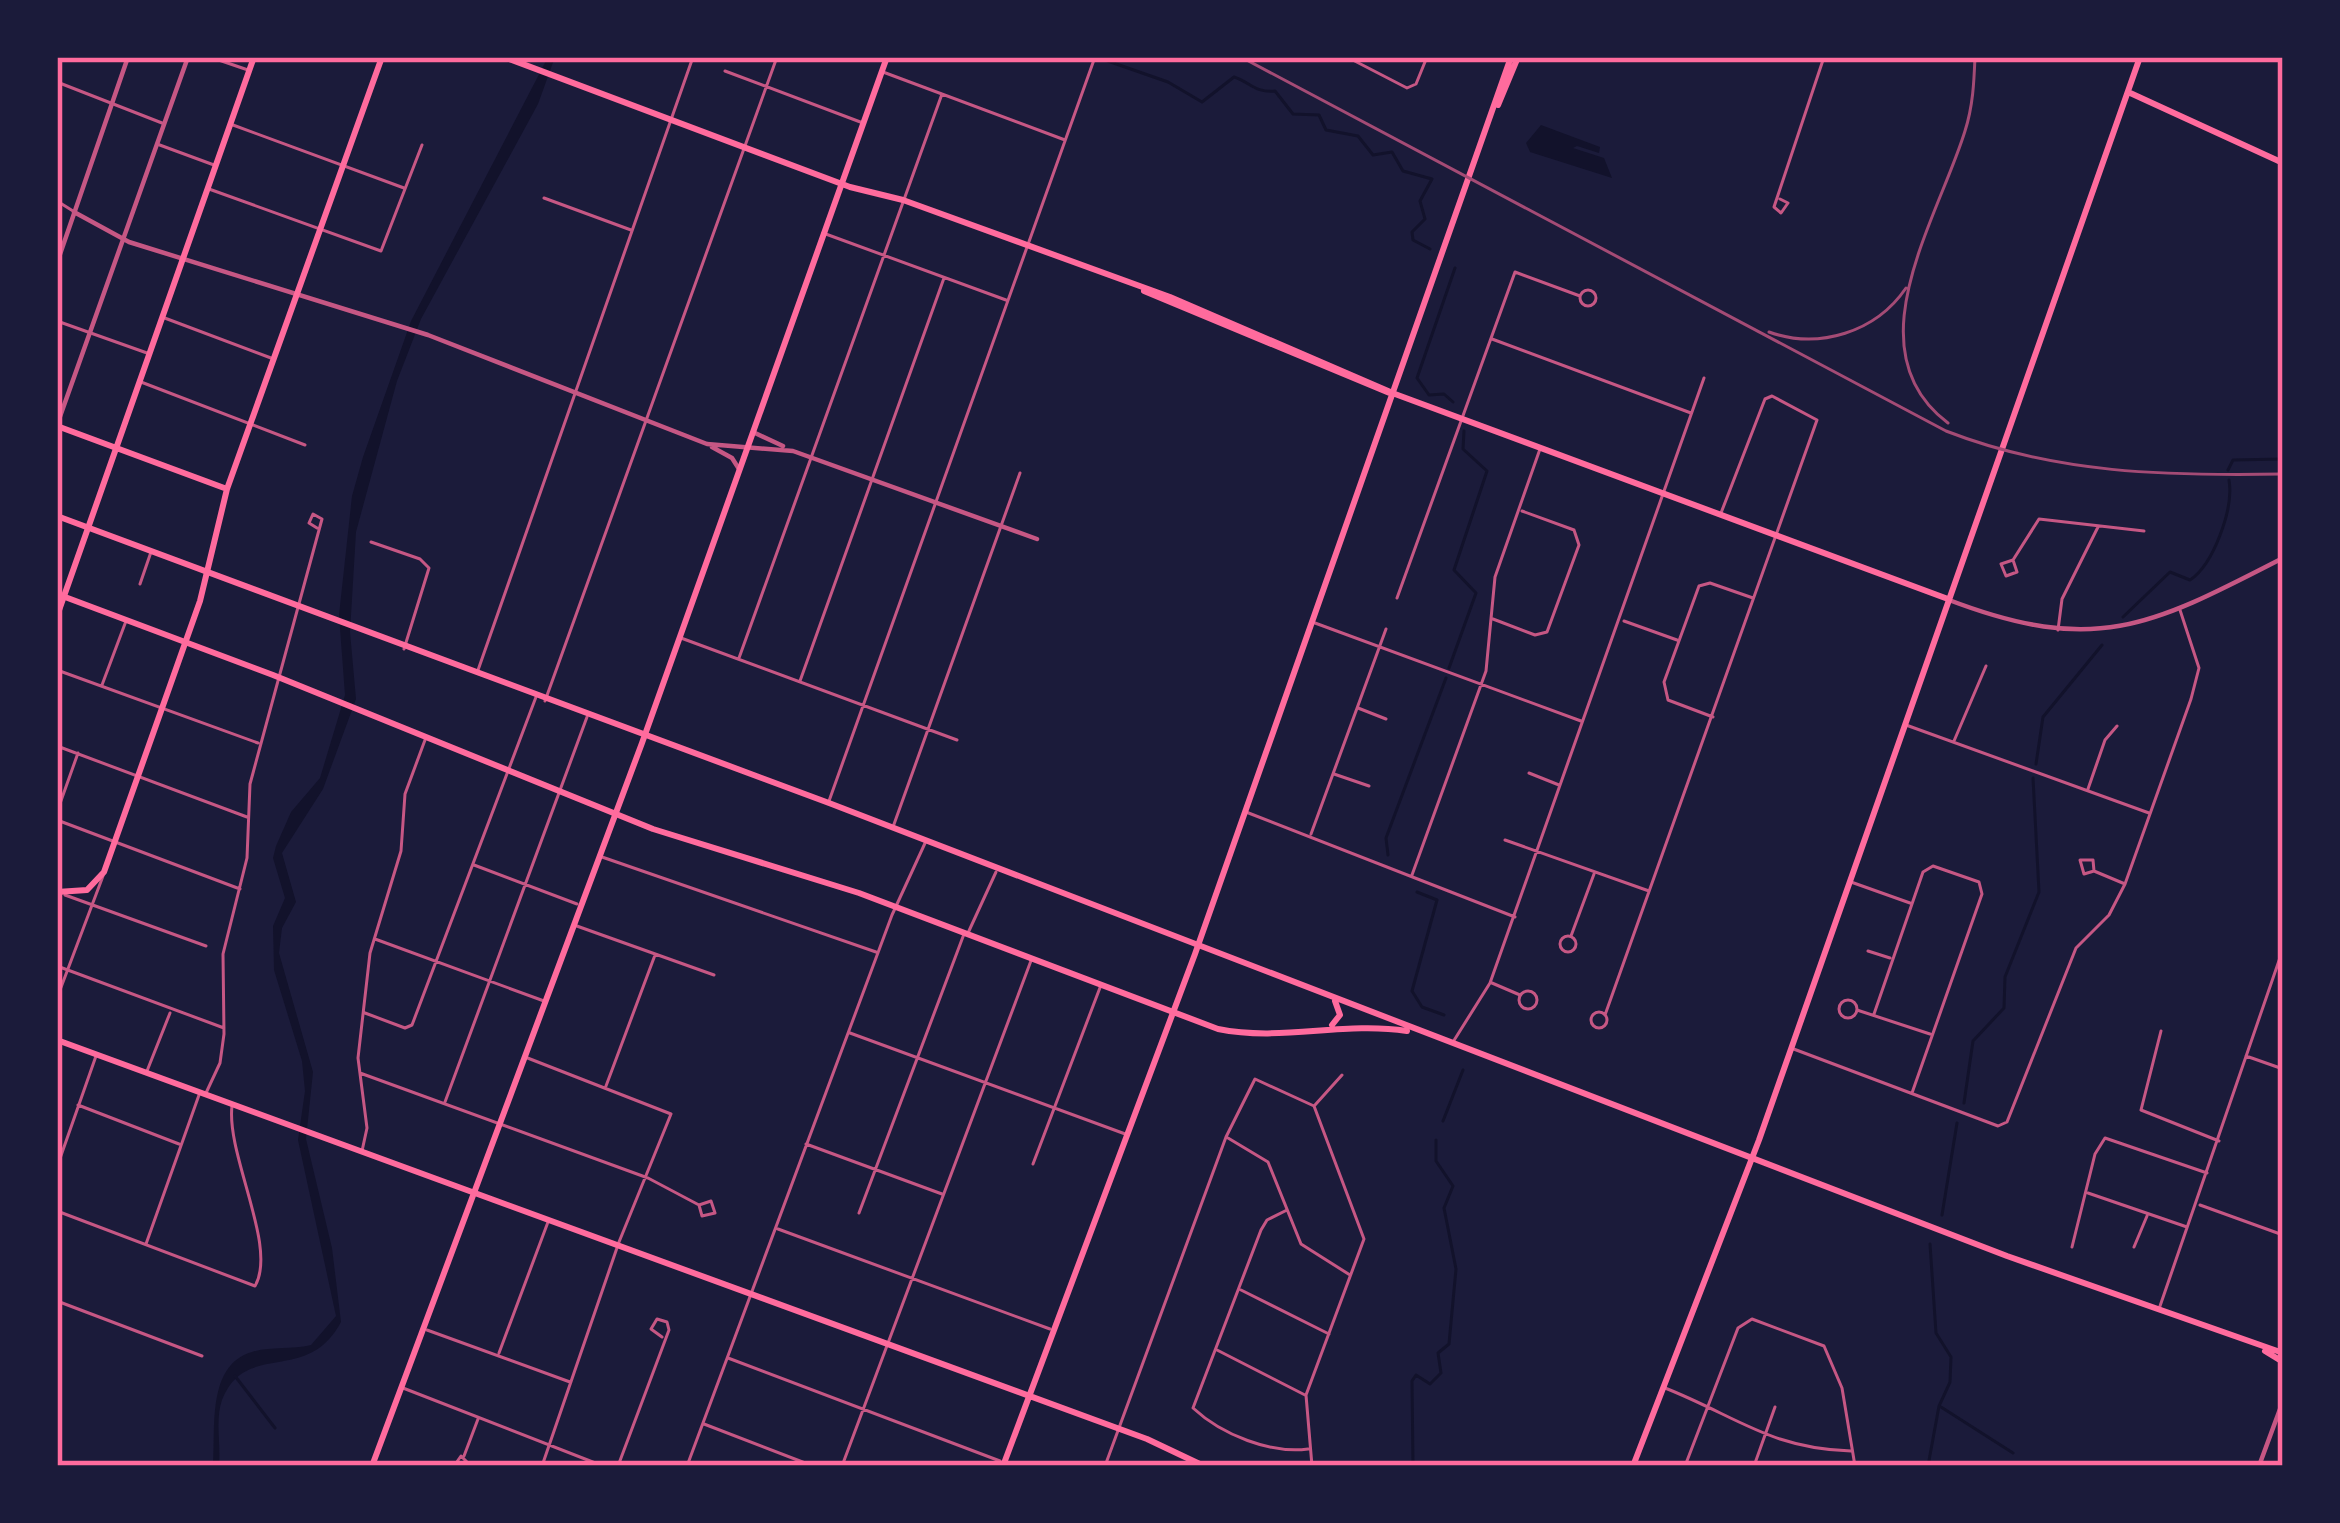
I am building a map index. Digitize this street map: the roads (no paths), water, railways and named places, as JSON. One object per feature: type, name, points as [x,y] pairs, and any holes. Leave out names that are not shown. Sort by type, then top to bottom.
[{"type":"main road","points":[[57,616],[254,57]]},
{"type":"main road","points":[[61,894],[87,890],[104,872],[208,572],[227,489],[382,57]]},
{"type":"main road","points":[[504,57],[841,184],[903,200],[1132,284],[1168,305],[1395,394],[1948,599]]},
{"type":"main road","points":[[372,1466],[644,737],[886,57]]},
{"type":"main road","points":[[1004,1465],[1198,947],[1514,57]]},
{"type":"main road","points":[[1633,1466],[1751,1159],[2140,57]]},
{"type":"main road","points":[[2128,92],[2283,163]]},
{"type":"main road","points":[[57,426],[227,489]]},
{"type":"main road","points":[[57,516],[404,649],[829,803],[1452,1045],[2283,1358]]},
{"type":"main road","points":[[61,596],[278,677],[615,814],[758,866],[967,932],[1173,1012],[1245,1034],[1357,1026],[1422,1033]]},
{"type":"main road","points":[[1323,1030],[1340,1015],[1333,998]]},
{"type":"main road","points":[[57,1040],[1031,1395],[1204,1466]]},
{"type":"street","points":[[57,263],[128,57]]},
{"type":"street","points":[[57,426],[188,57]]},
{"type":"street","points":[[210,57],[249,70]]},
{"type":"street","points":[[476,675],[693,57]]},
{"type":"street","points":[[363,1012],[410,1027],[648,420],[777,57]]},
{"type":"street","points":[[829,803],[1095,57]]},
{"type":"street","points":[[1347,57],[1407,88],[1416,84],[1427,57]]},
{"type":"street","points":[[1780,199],[1824,57]]},
{"type":"street","points":[[725,71],[862,123]]},
{"type":"street","points":[[882,71],[1065,140]]},
{"type":"street","points":[[57,82],[164,124]]},
{"type":"street","points":[[739,658],[942,94]]},
{"type":"street","points":[[230,124],[406,189]]},
{"type":"street","points":[[157,144],[216,166]]},
{"type":"street","points":[[207,189],[385,250],[422,145]]},
{"type":"street","points":[[544,198],[631,230]]},
{"type":"street","points":[[57,201],[123,240],[428,335],[648,420],[707,444],[732,458],[739,470]]},
{"type":"street","points":[[824,233],[1007,301]]},
{"type":"street","points":[[1397,598],[1515,272],[1580,296]]},
{"type":"street","points":[[800,681],[944,278]]},
{"type":"street","points":[[161,317],[272,358]]},
{"type":"street","points":[[57,321],[148,353]]},
{"type":"street","points":[[1491,339],[1693,414]]},
{"type":"street","points":[[1452,1045],[1490,983],[1515,917],[1704,378]]},
{"type":"street","points":[[139,382],[304,446]]},
{"type":"street","points":[[1605,1015],[1818,424],[1772,396],[1763,401],[1720,514]]},
{"type":"street","points":[[753,431],[794,451],[1037,539]]},
{"type":"street","points":[[707,444],[794,451]]},
{"type":"street","points":[[1412,875],[1482,684],[1497,570],[1540,447]]},
{"type":"street","points":[[892,829],[1020,473]]},
{"type":"street","points":[[1491,619],[1535,635],[1547,632],[1579,545],[1580,535],[1574,530],[1519,510]]},
{"type":"street","points":[[2013,560],[2039,519],[2144,531]]},
{"type":"street","points":[[2058,630],[2062,598],[2099,525]]},
{"type":"street","points":[[145,1246],[181,1144],[220,1063],[223,954],[241,890],[260,744],[314,560],[317,528]]},
{"type":"street","points":[[371,542],[421,559],[429,568],[404,649]]},
{"type":"street","points":[[140,584],[152,550]]},
{"type":"street","points":[[1948,599],[2011,622],[2058,630],[2125,627],[2180,610],[2283,557]]},
{"type":"street","points":[[1714,717],[1663,696],[1679,640],[1704,583],[1755,599]]},
{"type":"street","points":[[1790,1048],[1998,1126],[2007,1122],[2076,948],[2109,915],[2151,814],[2199,668],[2180,610]]},
{"type":"street","points":[[102,686],[127,620]]},
{"type":"street","points":[[1621,620],[1679,640]]},
{"type":"street","points":[[1312,622],[1583,722]]},
{"type":"street","points":[[1310,836],[1386,629]]},
{"type":"street","points":[[679,637],[957,740]]},
{"type":"street","points":[[1954,742],[1986,666]]},
{"type":"street","points":[[57,670],[260,744]]},
{"type":"street","points":[[1356,708],[1386,719]]},
{"type":"street","points":[[444,1104],[587,717]]},
{"type":"street","points":[[1906,725],[2151,814]]},
{"type":"street","points":[[2087,790],[2105,740],[2117,726]]},
{"type":"street","points":[[362,1151],[367,1128],[358,1072],[374,939],[401,851],[406,794],[425,738]]},
{"type":"street","points":[[57,746],[248,818]]},
{"type":"street","points":[[57,812],[78,753]]},
{"type":"street","points":[[1333,773],[1369,787]]},
{"type":"street","points":[[1529,773],[1561,786]]},
{"type":"street","points":[[1244,812],[1515,917]]},
{"type":"street","points":[[57,820],[241,890]]},
{"type":"street","points":[[1505,840],[1651,892]]},
{"type":"street","points":[[687,1466],[878,953],[926,841]]},
{"type":"street","points":[[599,856],[878,953]]},
{"type":"street","points":[[472,864],[580,904]]},
{"type":"street","points":[[1874,1014],[1923,872],[1933,866],[1979,882],[1982,894],[1912,1094]]},
{"type":"street","points":[[859,1214],[967,932],[996,870]]},
{"type":"street","points":[[2094,871],[2125,884]]},
{"type":"street","points":[[57,998],[104,872]]},
{"type":"street","points":[[1571,936],[1594,872]]},
{"type":"street","points":[[1849,881],[1912,904]]},
{"type":"street","points":[[61,894],[206,946]]},
{"type":"street","points":[[572,924],[714,975]]},
{"type":"street","points":[[374,939],[544,1001]]},
{"type":"street","points":[[2158,1311],[2283,949]]},
{"type":"street","points":[[1868,951],[1892,958]]},
{"type":"street","points":[[605,1086],[656,954]]},
{"type":"street","points":[[842,1466],[1032,957]]},
{"type":"street","points":[[57,966],[224,1028]]},
{"type":"street","points":[[2273,976],[2283,980]]},
{"type":"street","points":[[1033,1164],[1102,983]]},
{"type":"street","points":[[1490,983],[1520,995]]},
{"type":"street","points":[[146,1072],[171,1009]]},
{"type":"street","points":[[1857,1010],[1932,1035]]},
{"type":"street","points":[[2161,1031],[2141,1109],[2219,1142]]},
{"type":"street","points":[[848,1033],[1128,1135]]},
{"type":"street","points":[[57,1167],[96,1054]]},
{"type":"street","points":[[523,1056],[669,1111],[542,1466]]},
{"type":"street","points":[[2246,1056],[2283,1070]]},
{"type":"street","points":[[358,1072],[648,1178],[699,1205]]},
{"type":"street","points":[[1314,1106],[1342,1075]]},
{"type":"street","points":[[1105,1466],[1250,1082],[1268,1082],[1314,1106],[1364,1239],[1306,1396],[1312,1466]]},
{"type":"street","points":[[57,1211],[248,1286],[260,1282],[249,1198],[231,1133],[232,1104]]},
{"type":"street","points":[[78,1105],[181,1144]]},
{"type":"street","points":[[1226,1137],[1268,1162],[1310,1255],[1353,1276]]},
{"type":"street","points":[[2072,1247],[2104,1138],[2209,1173]]},
{"type":"street","points":[[806,1144],[944,1195]]},
{"type":"street","points":[[2086,1192],[2188,1228]]},
{"type":"street","points":[[2197,1204],[2283,1235]]},
{"type":"street","points":[[1287,1210],[1267,1220],[1193,1408],[1280,1453],[1308,1450]]},
{"type":"street","points":[[2134,1247],[2148,1215]]},
{"type":"street","points":[[498,1354],[549,1220]]},
{"type":"street","points":[[776,1228],[1055,1330]]},
{"type":"street","points":[[1238,1289],[1330,1335]]},
{"type":"street","points":[[57,1301],[202,1356]]},
{"type":"street","points":[[1685,1466],[1744,1322],[1752,1319],[1808,1336],[1831,1356],[1855,1466]]},
{"type":"street","points":[[423,1328],[572,1382]]},
{"type":"street","points":[[618,1466],[662,1337]]},
{"type":"street","points":[[1216,1349],[1306,1396]]},
{"type":"street","points":[[727,1357],[1004,1465]]},
{"type":"street","points":[[401,1387],[603,1466]]},
{"type":"street","points":[[1662,1387],[1708,1405],[1765,1438],[1796,1448],[1853,1451]]},
{"type":"street","points":[[2259,1466],[2283,1401]]},
{"type":"street","points":[[1754,1466],[1775,1407]]},
{"type":"street","points":[[454,1466],[464,1456],[478,1418]]},
{"type":"street","points":[[702,1423],[813,1466]]},
{"type":"street","points":[[464,1456],[471,1466]]},
{"type":"waterway","points":[[1102,59],[1168,82],[1202,102],[1234,77],[1257,89],[1275,91],[1293,114],[1319,115],[1326,130],[1358,136],[1373,155],[1392,152],[1403,171],[1432,179],[1420,201],[1425,219],[1412,232],[1413,240],[1430,249]]},
{"type":"waterway","points":[[1453,402],[1444,394],[1429,395],[1417,378],[1455,268]]},
{"type":"waterway","points":[[1449,668],[1476,593],[1454,570],[1487,471],[1463,449],[1464,431]]},
{"type":"waterway","points":[[2228,470],[2233,460],[2283,459]]},
{"type":"waterway","points":[[2123,617],[2170,572],[2190,580],[2198,573],[2225,520],[2229,480]]},
{"type":"waterway","points":[[2036,764],[2043,717],[2102,645]]},
{"type":"waterway","points":[[1388,855],[1386,838],[1446,678]]},
{"type":"waterway","points":[[1964,1103],[1973,1041],[2004,1008],[2005,977],[2039,892],[2033,778]]},
{"type":"waterway","points":[[1417,892],[1437,900],[1412,991],[1422,1007],[1444,1015]]},
{"type":"waterway","points":[[1443,1121],[1463,1070]]},
{"type":"waterway","points":[[1942,1215],[1957,1123]]},
{"type":"waterway","points":[[1413,1466],[1412,1381],[1416,1375],[1430,1384],[1441,1373],[1438,1353],[1449,1344],[1456,1269],[1444,1208],[1453,1186],[1436,1161],[1436,1140]]},
{"type":"waterway","points":[[1928,1466],[1939,1406],[1950,1382],[1951,1357],[1936,1333],[1930,1244]]},
{"type":"waterway","points":[[235,1376],[275,1428]]},
{"type":"waterway","points":[[1941,1407],[2013,1453]]},
{"type":"railway","points":[[1241,57],[1946,431],[2070,464],[2196,474],[2283,474]]},
{"type":"railway","points":[[1948,423],[1920,393],[1906,359],[1904,322],[1922,243],[1968,122],[1975,57]]},
{"type":"railway","points":[[1769,332],[1807,339],[1845,333],[1879,316],[1906,288]]}]
